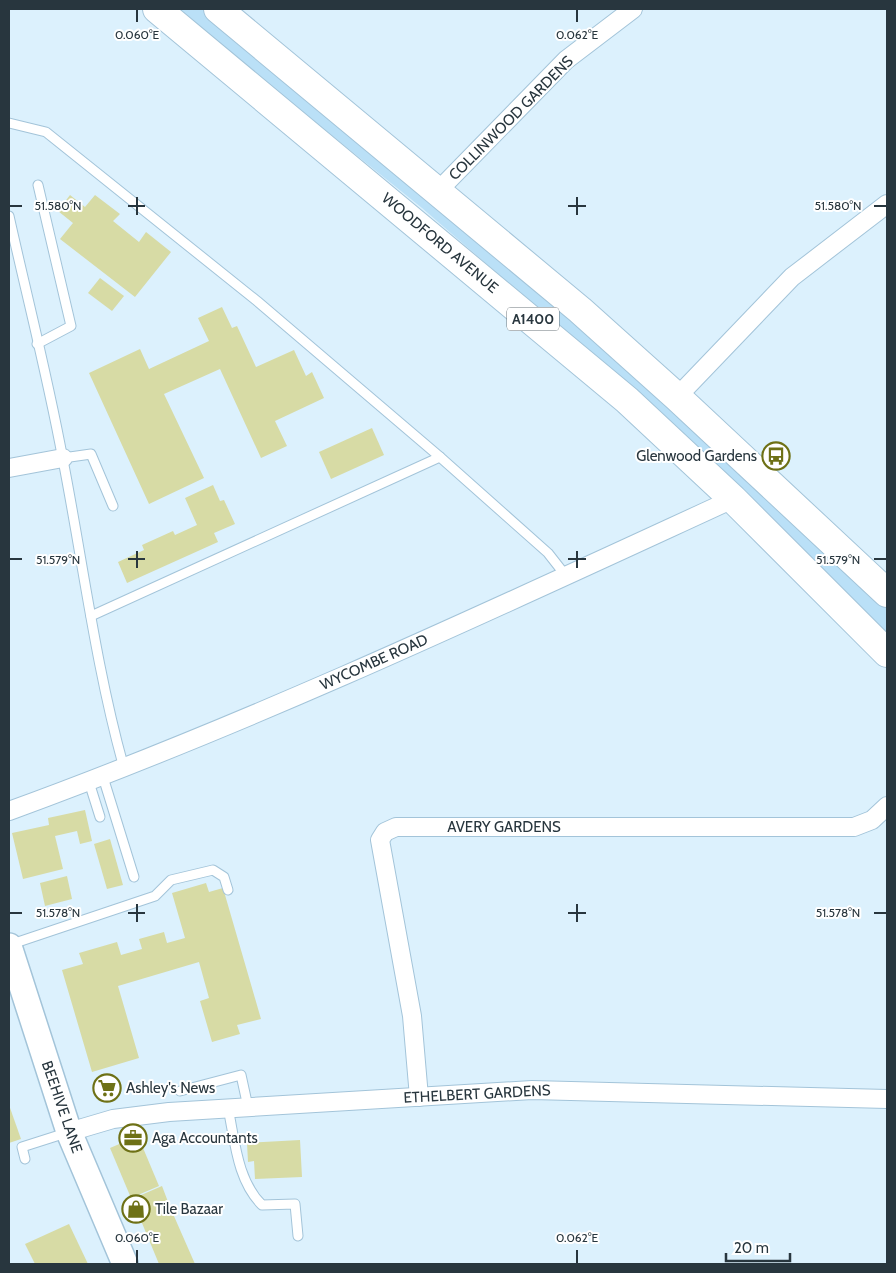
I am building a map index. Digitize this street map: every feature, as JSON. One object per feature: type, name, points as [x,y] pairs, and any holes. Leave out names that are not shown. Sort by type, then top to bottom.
[{"type":"highway","name":"WOODFORD AVENUE","points":[[157,9],[627,400],[733,499],[887,653]]},
{"type":"highway","name":"A1400","points":[[218,9],[580,310],[678,397],[887,593]]},
{"type":"main road","name":"BEEHIVE LANE","points":[[9,946],[69,1132],[125,1264]]},
{"type":"street","name":"COLLINWOOD GARDENS","points":[[438,191],[566,60],[633,9]]},
{"type":"street","points":[[678,397],[792,277],[887,204]]},
{"type":"street","points":[[9,468],[63,458]]},
{"type":"street","name":"WYCOMBE ROAD","points":[[9,811],[124,769],[341,678],[733,499]]},
{"type":"street","name":"AVERY GARDENS","points":[[419,1097],[412,1016],[380,840],[384,832],[396,827],[854,827],[872,820],[887,806]]},
{"type":"street","name":"ETHELBERT GARDENS","points":[[69,1132],[113,1119],[169,1112],[532,1090],[887,1099]]},
{"type":"lane","points":[[9,123],[46,132],[258,301],[440,456],[548,553],[566,576]]},
{"type":"lane","points":[[38,185],[71,326],[38,344]]},
{"type":"lane","points":[[9,216],[63,458],[90,616],[124,769]]},
{"type":"lane","points":[[63,458],[91,454],[113,506]]},
{"type":"lane","points":[[90,616],[440,456]]},
{"type":"lane","points":[[96,779],[100,817]]},
{"type":"lane","points":[[96,779],[134,877]]},
{"type":"lane","points":[[9,946],[155,896],[171,880],[214,870],[224,877],[228,890]]},
{"type":"lane","points":[[180,1091],[241,1075],[248,1107]]},
{"type":"lane","points":[[228,1108],[239,1164],[253,1196],[262,1205],[295,1204],[298,1236]]},
{"type":"lane","points":[[25,1158],[22,1147],[69,1132]]},
{"type":"shaded area","points":[[175,9],[203,9],[432,195],[771,491],[887,609],[887,634],[788,534],[663,417],[422,208]]},
{"type":"building","points":[[70,195],[85,207],[95,195],[120,214],[113,221],[139,242],[146,232],[171,252],[135,297],[60,239],[73,223],[58,211]]},
{"type":"building","points":[[100,278],[124,296],[112,311],[88,293]]},
{"type":"building","points":[[222,307],[232,328],[237,326],[256,367],[294,350],[306,376],[312,372],[324,398],[275,421],[287,446],[261,458],[220,369],[164,394],[204,478],[149,504],[89,373],[140,349],[149,369],[209,341],[198,318]]},
{"type":"building","points":[[372,428],[384,455],[331,479],[319,452]]},
{"type":"building","points":[[213,485],[220,501],[224,500],[235,524],[214,533],[218,542],[127,583],[118,562],[144,550],[142,545],[173,531],[175,535],[197,525],[185,498]]},
{"type":"building","points":[[85,810],[92,841],[80,844],[77,831],[55,836],[63,869],[23,879],[12,833],[49,825],[48,818]]},
{"type":"building","points":[[110,839],[123,885],[107,889],[94,844]]},
{"type":"building","points":[[67,876],[72,899],[45,906],[40,883]]},
{"type":"building","points":[[206,883],[209,892],[223,888],[261,1019],[237,1025],[240,1034],[212,1042],[200,1001],[209,998],[199,962],[118,986],[139,1058],[92,1072],[62,970],[83,964],[79,953],[117,942],[121,955],[142,949],[139,939],[164,932],[167,943],[185,938],[172,893]]},
{"type":"building","points":[[9,1105],[21,1139],[9,1143]]},
{"type":"building","points":[[138,1136],[159,1186],[131,1198],[110,1148]]},
{"type":"building","points":[[300,1140],[302,1177],[255,1179],[254,1161],[248,1162],[247,1143]]},
{"type":"building","points":[[162,1186],[195,1264],[159,1264],[132,1199]]},
{"type":"building","points":[[69,1224],[88,1264],[35,1264],[25,1244]]},
{"type":"place","name":"Glenwood Gardens","points":[[776,456]]},
{"type":"place","name":"Ashley's News","points":[[107,1088]]},
{"type":"place","name":"Aga Accountants","points":[[133,1138]]},
{"type":"place","name":"Tile Bazaar","points":[[136,1209]]}]
